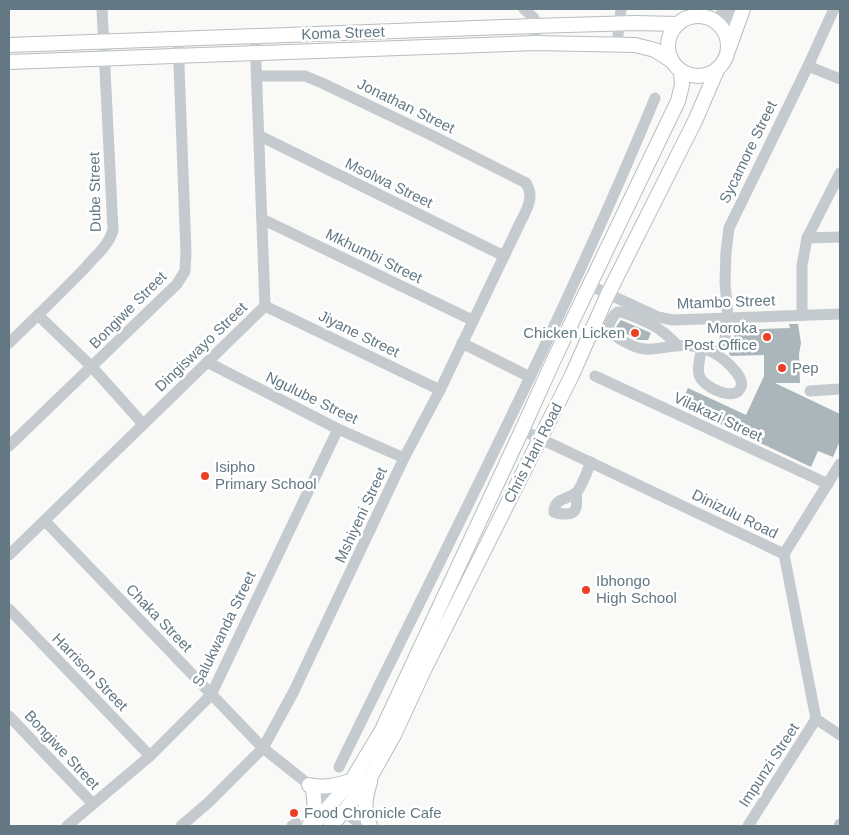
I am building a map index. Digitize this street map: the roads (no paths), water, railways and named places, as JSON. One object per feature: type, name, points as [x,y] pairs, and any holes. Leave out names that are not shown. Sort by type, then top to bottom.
[{"type":"main road","points":[[741,9],[726,57],[717,70],[709,75],[699,76],[690,75],[676,66],[668,51],[668,41],[678,24],[692,17],[717,23],[741,9]]},
{"type":"main road","name":"Koma Street","points":[[9,45],[255,36],[536,17],[619,23],[678,24]]},
{"type":"main road","points":[[717,23],[728,50]]},
{"type":"main road","name":"Koma Street","points":[[9,62],[535,43],[635,45],[655,50],[676,66]]},
{"type":"main road","name":"Chris Hani Road","points":[[302,825],[332,803],[352,780],[382,730],[589,285],[678,101],[682,85],[676,66]]},
{"type":"main road","name":"Chris Hani Road","points":[[330,826],[344,812],[372,774],[394,735],[424,670],[572,375],[608,294],[695,121],[717,70]]},
{"type":"main road","points":[[370,826],[365,812],[365,802],[372,774]]},
{"type":"main road","points":[[302,825],[314,810],[311,786],[329,787],[352,780]]},
{"type":"street","name":"Dube Street","points":[[9,343],[104,247],[110,239],[113,230],[102,9]]},
{"type":"street","points":[[524,9],[536,17],[535,43]]},
{"type":"street","points":[[617,44],[621,9]]},
{"type":"street","points":[[717,23],[724,9]]},
{"type":"street","points":[[717,23],[733,9]]},
{"type":"street","name":"Sycamore Street","points":[[718,354],[725,339],[728,317],[726,252],[729,228],[834,9]]},
{"type":"street","name":"Dingiswayo Street","points":[[9,555],[265,306],[255,36]]},
{"type":"street","name":"Bongiwe Street","points":[[9,446],[177,284],[185,271],[186,252],[178,39]]},
{"type":"street","points":[[808,66],[840,79]]},
{"type":"street","name":"Jonathan Street","points":[[257,76],[305,76],[322,83],[526,183],[531,192]]},
{"type":"street","points":[[339,767],[530,377],[614,198],[656,98]]},
{"type":"street","name":"Msolwa Street","points":[[260,136],[504,256]]},
{"type":"street","points":[[802,315],[802,266],[807,238],[840,173]]},
{"type":"street","name":"Mshiyeni Street","points":[[180,826],[209,802],[263,748],[294,691],[404,458],[440,390],[529,204],[531,192]]},
{"type":"street","name":"Mkhumbi Street","points":[[262,219],[472,320]]},
{"type":"street","points":[[807,238],[840,237]]},
{"type":"street","name":"Mtambo Street","points":[[589,285],[658,317],[680,320],[840,314]]},
{"type":"street","name":"Jiyane Street","points":[[265,306],[440,390]]},
{"type":"street","points":[[677,345],[658,328],[622,312],[615,314],[608,325],[608,329],[613,334],[643,349],[677,345],[702,348],[718,354],[739,376],[742,383],[741,389],[737,393],[729,394],[717,390],[707,385],[700,377],[698,367],[702,348]]},
{"type":"street","points":[[38,315],[92,367],[143,424]]},
{"type":"street","points":[[462,343],[530,377]]},
{"type":"street","name":"Ngulube Street","points":[[207,362],[338,428],[404,458]]},
{"type":"street","name":"Vilakazi Street","points":[[595,376],[828,484]]},
{"type":"street","points":[[810,391],[840,389]]},
{"type":"street","name":"Salukwanda Street","points":[[67,826],[150,756],[210,695],[338,428]]},
{"type":"street","name":"Dinizulu Road","points":[[522,430],[784,554],[816,720]]},
{"type":"street","points":[[576,493],[591,462]]},
{"type":"street","points":[[784,554],[840,464]]},
{"type":"street","name":"Chaka Street","points":[[45,521],[210,695],[263,748],[363,826]]},
{"type":"street","name":"Harrison Street","points":[[9,609],[150,756]]},
{"type":"street","name":"Bongiwe Street","points":[[9,716],[92,804]]},
{"type":"street","points":[[816,720],[840,735]]},
{"type":"street","name":"Impunzi Street","points":[[748,826],[816,720]]},
{"type":"place","name":"Chicken Licken","points":[[635,333]]},
{"type":"place","name":"Moroka Post Office","points":[[767,337]]},
{"type":"place","name":"Pep","points":[[782,368]]},
{"type":"place","name":"Isipho Primary School","points":[[205,476]]},
{"type":"place","name":"Ibhongo High School","points":[[586,590]]},
{"type":"place","name":"Food Chronicle Cafe","points":[[294,813]]}]
